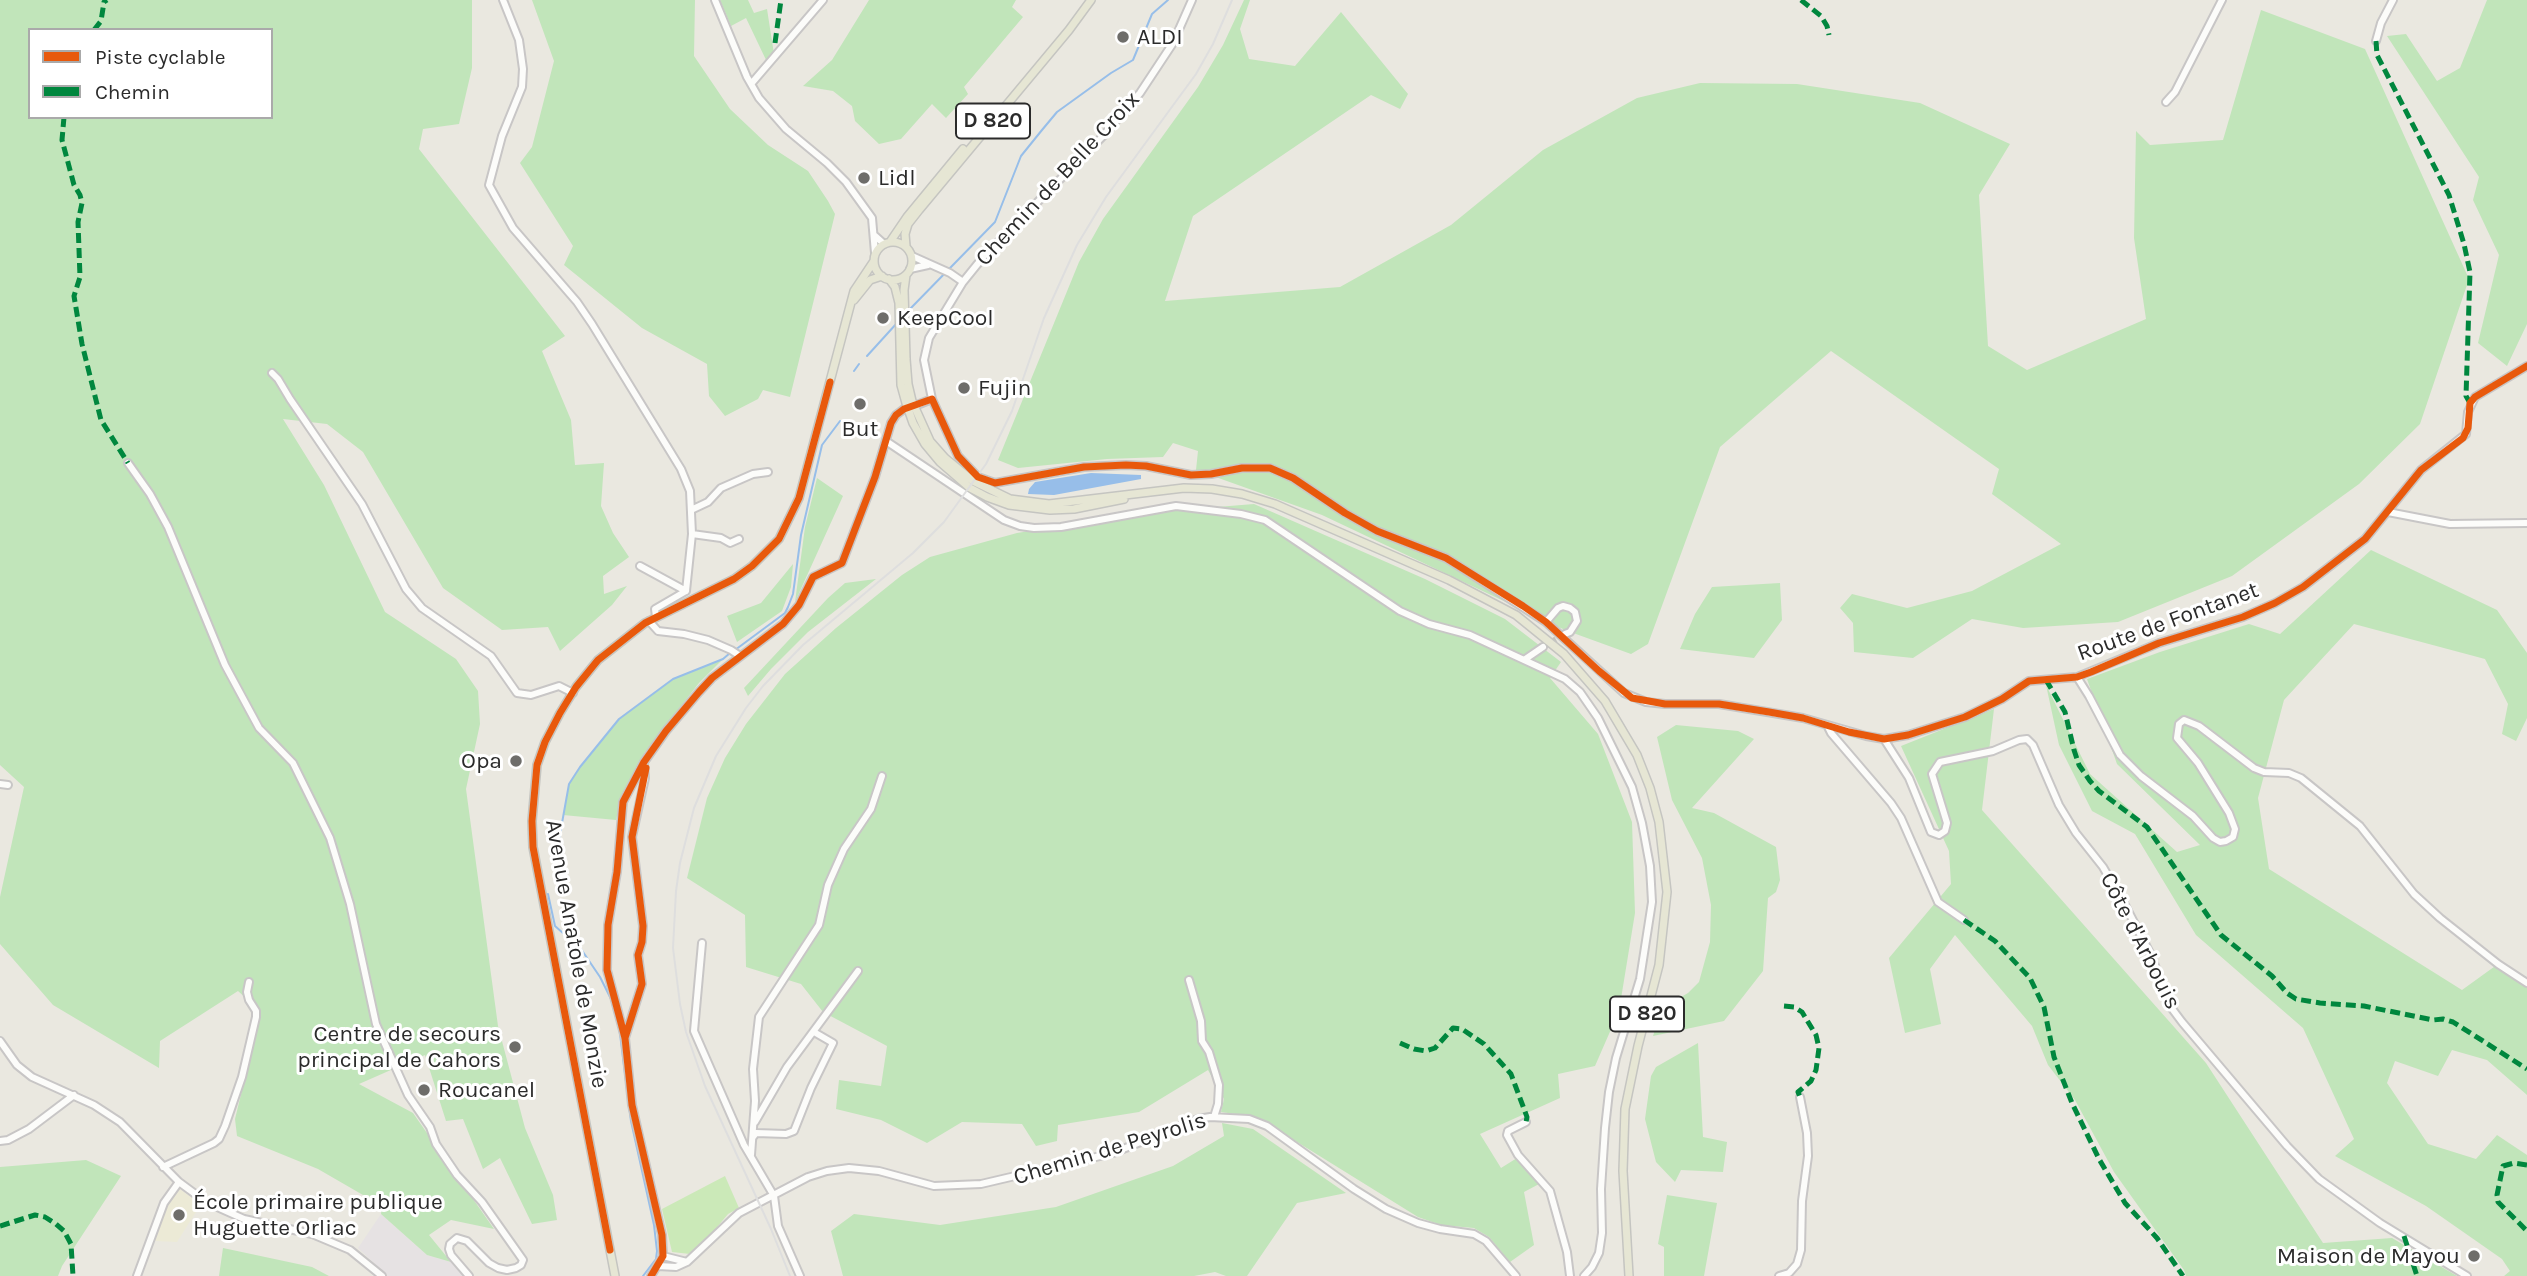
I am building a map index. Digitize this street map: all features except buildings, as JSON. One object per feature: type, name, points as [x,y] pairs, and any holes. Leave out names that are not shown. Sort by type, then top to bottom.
[{"type":"main road","name":"D 820","points":[[887,243],[1088,0]]},
{"type":"main road","name":"D 820","points":[[906,246],[905,234],[908,225],[919,210],[1069,30],[1088,0]]},
{"type":"main road","points":[[887,243],[906,246],[912,256],[908,272],[895,280],[870,280],[850,306],[854,291],[887,243]]},
{"type":"main road","points":[[875,257],[875,267],[886,278]]},
{"type":"main road","name":"D 820","points":[[908,272],[902,302],[903,330],[908,384],[919,420],[930,441],[945,458],[973,481],[1010,499],[1049,504],[1156,491],[1212,489],[1275,504],[1484,597],[1516,615],[1564,654],[1586,677],[1622,727],[1637,755],[1656,811],[1667,892],[1659,965],[1637,1046],[1625,1109],[1623,1171],[1629,1276]]},
{"type":"main road","name":"D 820","points":[[886,278],[895,287],[902,302]]},
{"type":"main road","name":"Avenue Anatole de Monzie","points":[[615,1276],[533,846],[532,821],[537,765],[552,726],[572,693],[598,660],[653,619],[734,579],[769,550],[783,532],[799,498],[850,306]]},
{"type":"street","points":[[503,0],[519,40],[523,69],[522,87],[502,136],[489,185],[513,228],[577,302],[592,324],[681,469],[690,492],[692,534],[686,591]]},
{"type":"street","points":[[715,0],[751,84],[767,108],[786,129],[846,182],[874,222],[875,257]]},
{"type":"street","points":[[751,84],[823,0]]},
{"type":"street","name":"Chemin de Belle Croix","points":[[932,399],[924,360],[925,348],[962,282],[1103,136],[1140,93],[1173,43],[1192,0]]},
{"type":"street","points":[[2166,102],[2175,92],[2222,0]]},
{"type":"street","points":[[2376,41],[2393,0]]},
{"type":"street","points":[[874,235],[887,243]]},
{"type":"street","name":"Chemin de Belle Croix","points":[[912,256],[946,271],[962,282]]},
{"type":"street","name":"Chemin de Belle Croix","points":[[908,272],[929,265]]},
{"type":"street","name":"Route de Fontanet","points":[[932,399],[958,456],[978,477],[988,482],[1005,482],[1084,467],[1126,465],[1191,475],[1250,467],[1270,468],[1293,478],[1377,531],[1446,558],[1546,622],[1632,698],[1665,704],[1719,704],[1803,718],[1884,738],[1908,735],[1965,718],[2029,681],[2077,677],[2159,643],[2243,617],[2303,587],[2364,539],[2421,470],[2466,434],[2468,412],[2475,397],[2527,366]]},
{"type":"street","points":[[272,373],[362,504],[406,589],[422,608],[491,656],[517,693],[531,695],[559,686],[572,693]]},
{"type":"street","points":[[917,405],[932,399]]},
{"type":"street","points":[[651,1276],[663,1256],[662,1235],[632,1105],[625,1038],[607,970],[607,937],[618,859],[620,813],[628,791],[644,762],[699,692],[736,653],[783,624],[794,612],[813,577],[842,563],[896,415],[904,409]]},
{"type":"street","points":[[886,441],[1004,520],[1020,526],[1061,527],[1176,506],[1241,514],[1265,520],[1400,611],[1429,624],[1470,635],[1565,679],[1591,707],[1632,787],[1650,866],[1652,902],[1640,979],[1616,1058],[1608,1104],[1601,1177],[1602,1233],[1599,1253],[1584,1276]]},
{"type":"street","points":[[128,463],[150,494],[168,527],[225,665],[259,728],[293,763],[330,838],[350,904],[376,1024],[408,1095],[457,1175],[482,1202],[523,1260],[516,1268],[498,1268],[489,1263],[467,1241],[457,1238],[450,1244],[449,1249],[469,1276]]},
{"type":"street","points":[[691,510],[708,502],[721,488],[753,474],[768,472]]},
{"type":"street","points":[[2388,512],[2450,524],[2527,523]]},
{"type":"street","points":[[692,534],[721,538],[730,543],[739,539]]},
{"type":"street","points":[[640,566],[686,591]]},
{"type":"street","points":[[686,591],[655,609],[653,619],[658,631],[684,634],[736,653]]},
{"type":"street","points":[[1546,622],[1563,606],[1575,611],[1577,621],[1565,634]]},
{"type":"street","points":[[1524,660],[1543,646]]},
{"type":"street","points":[[2077,677],[2126,763],[2182,806],[2213,838],[2220,842],[2226,841],[2233,837],[2235,829],[2229,813],[2203,771],[2177,738],[2176,731],[2184,720],[2199,726],[2254,768],[2301,778],[2360,826],[2414,894],[2440,918],[2498,964],[2527,983]]},
{"type":"street","points":[[1827,725],[1901,818],[1938,902],[1964,920]]},
{"type":"street","name":"Côte d'Arbouis","points":[[1884,738],[1909,778],[1931,832],[1939,835],[1945,831],[1947,822],[1932,774],[1940,762],[1993,751],[2019,740],[2027,740],[2033,745],[2059,805],[2076,833],[2103,867],[2126,907],[2151,955],[2170,1006],[2182,1022],[2287,1146],[2319,1179],[2380,1223],[2467,1276]]},
{"type":"street","points":[[625,1038],[642,984],[638,955],[643,926],[632,837],[645,778],[644,762]]},
{"type":"street","points":[[751,1156],[755,1124],[753,1069],[759,1017],[818,925],[828,885],[844,849],[870,809],[882,776]]},
{"type":"street","points":[[702,943],[694,1031],[751,1156],[774,1196],[778,1226],[800,1276]]},
{"type":"street","points":[[755,1124],[773,1088],[858,971]]},
{"type":"street","points":[[1189,980],[1201,1021],[1202,1041],[1209,1052],[1219,1085],[1214,1117]]},
{"type":"street","points":[[163,1167],[219,1139],[242,1077],[256,1017],[256,1011],[249,1000],[249,982]]},
{"type":"street","points":[[752,1138],[755,1133],[786,1134],[794,1130],[833,1043],[814,1032]]},
{"type":"street","points":[[0,1041],[17,1065],[32,1077],[94,1105],[120,1122],[178,1182],[206,1202],[244,1219],[312,1234],[366,1261],[382,1276]]},
{"type":"street","points":[[0,1141],[8,1140],[29,1129],[74,1095]]},
{"type":"street","points":[[1784,1275],[1797,1264],[1801,1250],[1802,1201],[1808,1156],[1800,1097]]},
{"type":"street","name":"Chemin de Peyrolis","points":[[687,1262],[738,1213],[817,1173],[849,1168],[883,1171],[945,1187],[1001,1181],[1113,1153],[1198,1119],[1214,1117],[1249,1119],[1267,1126],[1386,1209],[1418,1223],[1474,1234],[1486,1241],[1516,1276]]},
{"type":"street","points":[[1526,1122],[1508,1131],[1507,1135],[1518,1154],[1550,1191],[1567,1252],[1570,1276]]},
{"type":"street","points":[[137,1276],[164,1203],[178,1182]]},
{"type":"street","points":[[663,1256],[687,1262]]},
{"type":"street","points":[[658,1266],[676,1267],[687,1262]]},
{"type":"shaded area","name":"École primaire publique Huguette Orliac","points":[[178,1188],[201,1204],[177,1242],[155,1241],[163,1212]]},
{"type":"shaded area","points":[[381,1214],[427,1255],[451,1262],[464,1276],[388,1276],[358,1248]]},
{"type":"green space","points":[[0,0],[472,0],[472,68],[459,124],[423,129],[419,149],[565,336],[542,351],[571,420],[575,465],[604,463],[601,506],[613,533],[629,557],[603,576],[604,594],[627,586],[612,605],[560,651],[548,627],[502,630],[443,588],[363,452],[327,424],[283,419],[324,485],[385,612],[456,659],[478,691],[480,724],[466,789],[498,1026],[525,1128],[553,1195],[557,1220],[532,1224],[500,1158],[483,1169],[463,1119],[446,1121],[425,1055],[359,1084],[413,1113],[494,1229],[451,1220],[429,1235],[451,1262],[427,1255],[381,1214],[382,1206],[318,1169],[237,1136],[235,1119],[261,1012],[238,991],[160,1041],[159,1068],[53,1005],[0,944],[0,897],[24,787],[0,765]]},
{"type":"green space","points":[[532,0],[695,0],[694,56],[730,109],[768,145],[808,171],[828,201],[835,214],[790,397],[763,390],[758,399],[725,416],[709,396],[707,364],[642,328],[564,265],[573,246],[520,163],[532,147],[554,61]]},
{"type":"green space","points":[[720,0],[748,0],[754,13],[767,9],[774,54],[767,62],[746,18],[731,26]]},
{"type":"green space","points":[[869,0],[1016,0],[1012,7],[1023,17],[964,87],[968,94],[946,118],[932,104],[901,139],[879,144],[855,121],[852,106],[833,91],[803,86],[832,60]]},
{"type":"green space","points":[[1244,0],[1250,0],[1240,29],[1249,59],[1295,66],[1341,12],[1408,94],[1400,109],[1371,95],[1193,216],[1165,301],[1340,287],[1451,225],[1543,150],[1637,98],[1700,83],[1797,84],[1920,103],[2010,144],[1979,195],[1988,346],[2027,370],[2146,319],[2134,238],[2136,131],[2150,145],[2223,140],[2261,10],[2365,49],[2469,279],[2420,424],[2359,484],[2232,576],[2118,622],[2023,628],[1972,619],[1913,658],[1854,652],[1853,623],[1840,608],[1852,594],[1907,608],[1972,591],[2061,544],[1992,494],[1999,469],[1831,351],[1720,447],[1648,644],[1631,654],[1565,630],[1322,515],[1196,470],[1198,451],[1173,443],[1163,457],[1107,459],[1018,468],[998,460],[1079,262],[1103,219],[1198,87],[1223,45]]},
{"type":"green space","points":[[2487,0],[2527,0],[2527,324],[2507,366],[2478,343],[2499,255],[2473,200],[2479,177],[2387,36],[2406,34],[2437,81],[2460,68]]},
{"type":"green space","points":[[817,478],[843,496],[795,602],[805,527]]},
{"type":"green space","points":[[1254,504],[1425,579],[1505,619],[1561,662],[1550,678],[1598,734],[1632,822],[1635,913],[1619,1011],[1595,1066],[1558,1074],[1560,1098],[1480,1134],[1501,1168],[1517,1158],[1541,1183],[1524,1192],[1534,1245],[1510,1262],[1489,1237],[1474,1228],[1441,1225],[1418,1217],[1268,1124],[1249,1116],[1221,1112],[1224,1099],[1208,1070],[1139,1112],[1058,1125],[1057,1141],[1036,1146],[1022,1124],[962,1122],[927,1143],[881,1120],[836,1109],[839,1080],[881,1086],[887,1046],[823,1012],[801,984],[746,967],[745,915],[687,878],[707,798],[725,758],[746,724],[785,674],[836,628],[902,575],[930,557],[1017,533],[1143,513]]},
{"type":"green space","points":[[2371,550],[2497,610],[2527,653],[2527,718],[2516,741],[2502,734],[2508,704],[2485,659],[2354,624],[2284,700],[2258,798],[2269,869],[2462,990],[2498,964],[2527,988],[2527,1095],[2487,1060],[2452,1050],[2438,1076],[2395,1061],[2387,1083],[2428,1144],[2476,1159],[2497,1135],[2527,1155],[2527,1276],[2504,1276],[2510,1271],[2502,1259],[2426,1206],[2335,1156],[2354,1139],[2303,1028],[2196,935],[2135,834],[2092,811],[2059,745],[2046,685],[2090,774],[2177,852],[2200,845],[2117,764],[2087,679],[2249,624],[2280,634]]},
{"type":"green space","points":[[793,564],[791,587],[782,611],[737,642],[727,616],[761,603]]},
{"type":"green space","points":[[876,579],[808,632],[748,696],[744,688],[828,598],[845,583]]},
{"type":"green space","points":[[1780,583],[1782,620],[1754,658],[1680,649],[1695,614],[1712,587]]},
{"type":"green space","points":[[723,659],[699,683],[645,752],[622,794],[616,820],[563,815],[569,784],[619,719],[673,679]]},
{"type":"green space","points":[[1994,709],[1982,810],[2206,1063],[2323,1243],[2392,1238],[2457,1276],[2186,1276],[2114,1172],[2075,1100],[2048,1065],[2032,1026],[1955,935],[1930,969],[1941,1024],[1905,1033],[1889,958],[1951,884],[1949,851],[1901,746]]},
{"type":"green space","points":[[1676,725],[1738,731],[1754,739],[1692,808],[1714,813],[1776,847],[1780,880],[1776,892],[1768,898],[1763,971],[1724,1021],[1653,1036],[1662,1008],[1688,993],[1699,982],[1710,942],[1711,905],[1702,858],[1672,800],[1657,737]]},
{"type":"green space","points":[[1698,1043],[1703,1137],[1727,1142],[1723,1172],[1681,1170],[1675,1182],[1656,1162],[1645,1119],[1651,1076],[1656,1067]]},
{"type":"green space","points":[[1222,1123],[1253,1129],[1346,1193],[1297,1203],[1247,1276],[1226,1276],[1215,1272],[1194,1276],[843,1276],[831,1231],[854,1214],[940,1225],[1056,1207],[1173,1166],[1224,1136]]},
{"type":"green space","points":[[86,1160],[121,1176],[58,1276],[0,1276],[0,1167]]},
{"type":"green space","points":[[725,1176],[739,1208],[728,1214],[690,1254],[672,1252],[662,1209]]},
{"type":"green space","points":[[1667,1195],[1717,1203],[1704,1276],[1664,1276],[1664,1247],[1658,1244]]},
{"type":"green space","points":[[223,1248],[312,1267],[329,1276],[219,1276]]},
{"type":"water","points":[[1091,473],[1141,475],[1141,479],[1054,495],[1028,494],[1035,482]]},
{"type":"waterway","points":[[908,311],[995,222],[1021,156],[1057,112],[1133,60],[1152,14],[1168,0]]},
{"type":"waterway","points":[[867,356],[897,323]]},
{"type":"waterway","points":[[854,371],[859,364]]},
{"type":"waterway","points":[[735,650],[785,613],[788,607],[793,594],[801,535],[822,445],[840,421]]},
{"type":"waterway","points":[[557,851],[569,784],[619,719],[673,679],[723,659],[730,653]]},
{"type":"waterway","points":[[548,894],[555,926],[581,949],[600,977],[611,999],[617,1021]]},
{"type":"waterway","points":[[619,1026],[631,1121],[654,1225],[657,1251],[656,1259],[643,1276]]},
{"type":"tunnel","points":[[1543,647],[1565,634]]},
{"type":"railway","points":[[790,1276],[705,1086],[686,1032],[680,1004],[673,948],[676,891],[694,808],[716,756],[763,686],[803,645],[913,553],[944,522],[986,464],[1012,411],[1044,318],[1077,245],[1106,197],[1196,74],[1213,44],[1232,0]]},
{"type":"marked path","points":[[96,28],[101,21],[104,2],[107,0]]},
{"type":"marked path","points":[[775,43],[781,0]]},
{"type":"marked path","points":[[1801,0],[1821,16],[1829,35]]},
{"type":"marked path","points":[[2376,41],[2377,55],[2449,195],[2464,244],[2470,272],[2466,396],[2470,403]]},
{"type":"marked path","points":[[64,119],[62,140],[74,185],[82,203],[78,222],[80,277],[74,296],[82,344],[101,420],[128,463]]},
{"type":"marked path","points":[[2046,680],[2065,712],[2079,765],[2090,781],[2099,791],[2147,827],[2221,935],[2272,976],[2287,993],[2296,999],[2364,1006],[2453,1022],[2527,1069]]},
{"type":"marked path","points":[[1964,920],[1995,941],[2030,978],[2044,1007],[2054,1057],[2099,1159],[2125,1203],[2157,1238],[2183,1276]]},
{"type":"marked path","points":[[1784,1006],[1794,1007],[1802,1012],[1816,1035],[1819,1048],[1816,1070],[1811,1081],[1798,1092],[1800,1097]]},
{"type":"marked path","points":[[1400,1043],[1426,1051],[1435,1048],[1453,1028],[1462,1029],[1484,1044],[1511,1074],[1527,1117],[1526,1122]]},
{"type":"marked path","points":[[2527,1165],[2514,1163],[2503,1166],[2497,1195],[2498,1202],[2527,1231]]},
{"type":"marked path","points":[[0,1226],[35,1215],[45,1217],[56,1224],[64,1231],[71,1244],[73,1276]]},
{"type":"marked path","points":[[2404,1236],[2417,1276]]},
{"type":"cycle path","points":[[651,1276],[663,1256],[662,1235],[632,1105],[625,1038],[607,970],[608,925],[617,872],[623,802],[644,762],[699,692],[712,678],[783,624],[799,605],[813,577],[842,563],[875,477],[891,423],[904,409],[932,399],[958,456],[978,477],[995,483],[1084,467],[1146,466],[1191,475],[1242,468],[1270,468],[1293,478],[1377,531],[1446,558],[1523,606],[1546,622],[1632,698],[1665,704],[1719,704],[1769,712],[1884,739],[1908,735],[1965,717],[2002,699],[2029,681],[2077,677],[2159,643],[2243,617],[2303,587],[2365,539],[2421,470],[2463,438],[2468,428],[2470,403],[2475,397],[2527,366]]},
{"type":"cycle path","points":[[610,1250],[533,847],[532,821],[537,765],[560,713],[576,687],[598,660],[645,623],[734,579],[752,566],[779,539],[799,498],[830,382]]},
{"type":"cycle path","points":[[625,1038],[642,984],[638,955],[643,926],[632,837],[646,768]]},
{"type":"place","name":"ALDI","points":[[1123,37]]},
{"type":"place","name":"Lidl","points":[[864,178]]},
{"type":"place","name":"KeepCool","points":[[883,318]]},
{"type":"place","name":"Fujin","points":[[964,388]]},
{"type":"place","name":"But","points":[[860,404]]},
{"type":"place","name":"Opa","points":[[516,761]]},
{"type":"place","name":"Centre de secours principal de Cahors","points":[[515,1047]]},
{"type":"place","name":"Roucanel","points":[[424,1090]]},
{"type":"place","name":"École primaire publique Huguette Orliac","points":[[179,1215]]},
{"type":"place","name":"Maison de Mayou","points":[[2474,1256]]}]
